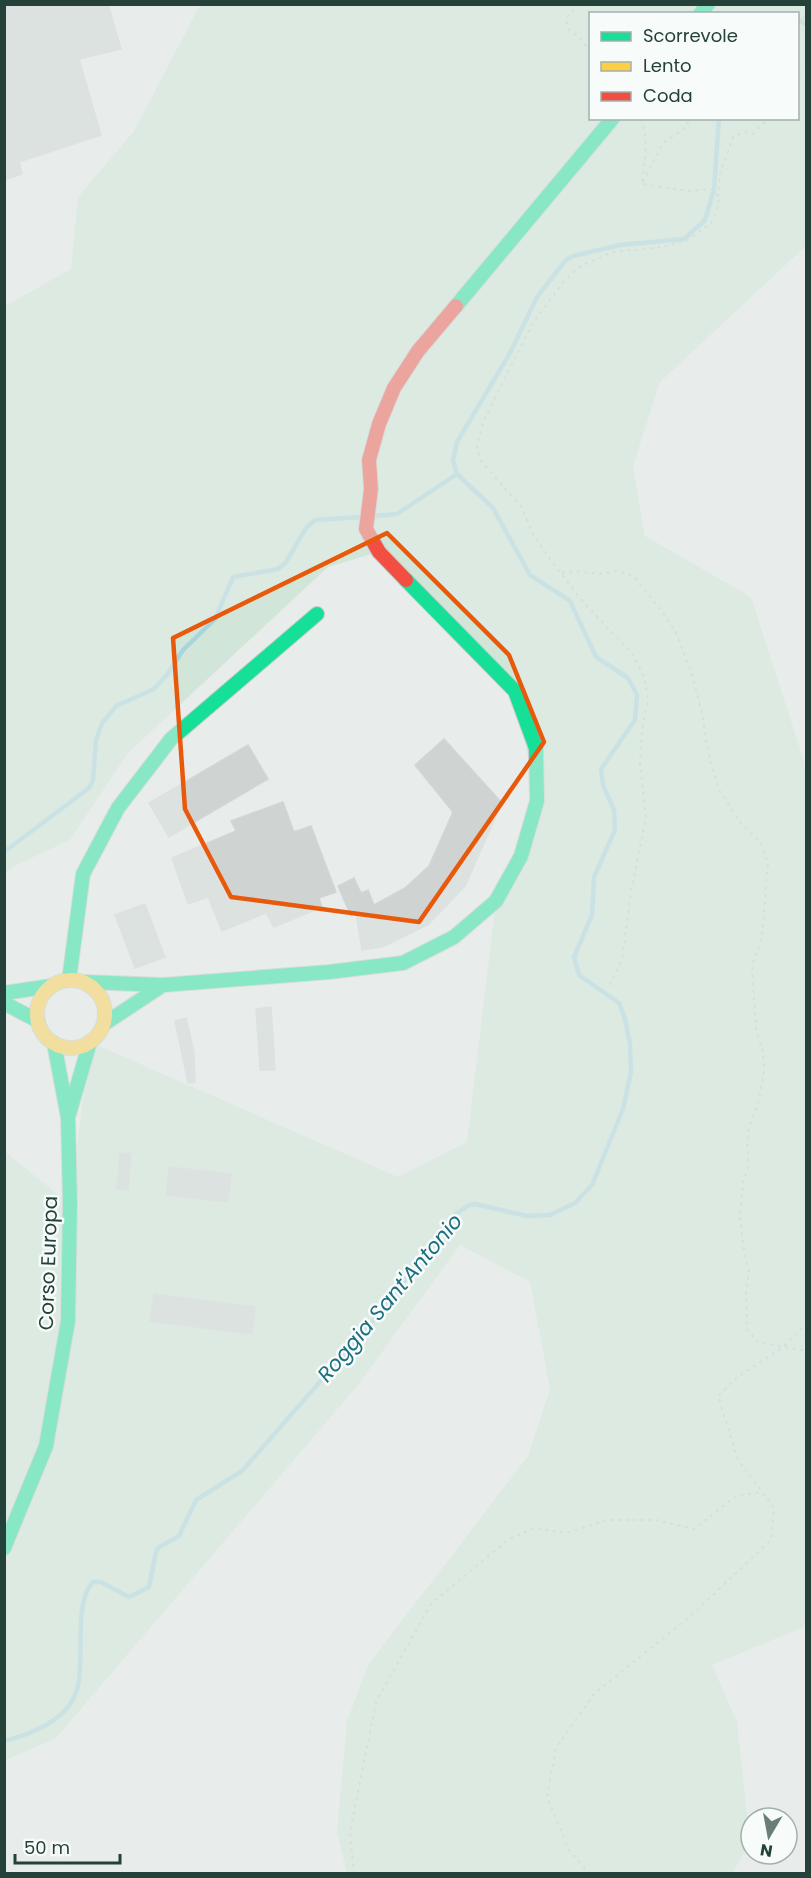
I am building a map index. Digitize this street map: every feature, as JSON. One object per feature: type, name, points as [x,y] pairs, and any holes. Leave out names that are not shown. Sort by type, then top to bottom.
[{"type":"main road","points":[[4,993],[51,986],[69,980],[163,985],[329,972],[403,963],[454,937],[496,902],[521,856],[537,801],[536,748],[515,691],[379,552],[366,529],[371,489],[369,460],[379,424],[394,388],[418,351],[611,120]]},
{"type":"main road","points":[[69,980],[83,874],[118,808],[171,739],[317,614]]},
{"type":"main road","points":[[51,986],[39,1002],[38,1021],[42,1030],[54,1043],[80,1047],[99,1034],[104,1024],[104,1005],[96,991],[85,982]]},
{"type":"main road","points":[[104,1024],[163,985]]},
{"type":"main road","points":[[4,1003],[38,1021]]},
{"type":"main road","points":[[68,1119],[90,1042]]},
{"type":"main road","name":"Corso Europa","points":[[4,1548],[46,1446],[68,1321],[70,1204],[68,1119],[54,1043]]},
{"type":"path","points":[[579,4],[566,18],[568,29],[579,37],[589,50]]},
{"type":"path","points":[[641,120],[644,126],[645,152],[642,184]]},
{"type":"path","points":[[642,184],[663,143],[685,128],[689,120]]},
{"type":"path","points":[[610,985],[622,960],[631,892],[646,817],[640,764],[642,730],[648,699],[644,677],[633,654],[583,602],[534,536],[521,507],[480,460],[477,445],[483,422],[505,375],[535,320],[564,281],[579,267],[612,252],[656,248],[688,240],[711,223],[718,204],[720,174],[733,137],[744,132],[753,134],[766,120]]},
{"type":"path","points":[[642,184],[688,191],[714,189],[718,197]]},
{"type":"path","points":[[562,573],[575,571],[599,574],[619,571],[634,577],[664,614],[676,633],[692,674],[718,790],[742,825],[760,842],[768,863],[762,937],[752,966],[755,1017],[763,1052],[764,1072],[758,1104],[749,1127],[747,1143],[749,1165],[743,1182],[740,1217],[749,1271],[746,1291],[747,1329],[758,1342],[807,1351]]},
{"type":"path","points":[[590,1874],[569,1850],[547,1797],[556,1748],[594,1694],[694,1613],[771,1540],[774,1508],[738,1460],[718,1396],[735,1379],[783,1347],[807,1324]]},
{"type":"path","points":[[354,1874],[350,1833],[376,1702],[431,1604],[509,1539],[534,1528],[566,1533],[607,1520],[656,1520],[694,1529],[736,1496],[762,1492]]},
{"type":"highlighted area","points":[[387,533],[509,655],[544,742],[419,922],[231,897],[185,809],[173,638]]},
{"type":"green space","points":[[200,5],[806,5],[806,246],[660,382],[633,466],[645,536],[751,597],[806,767],[806,1626],[712,1665],[737,1722],[746,1806],[739,1806],[739,1862],[733,1873],[347,1873],[337,1832],[347,1721],[368,1665],[528,1456],[550,1389],[530,1282],[460,1245],[358,1385],[55,1739],[5,1760],[4,1151],[70,1204],[90,1042],[398,1177],[467,1142],[496,901],[537,801],[515,691],[379,552],[328,567],[128,753],[70,840],[12,867],[5,874],[5,306],[71,269],[78,197],[134,131]]},
{"type":"building","points":[[4,4],[108,4],[121,49],[79,59],[101,135],[19,162],[22,174],[4,180]]},
{"type":"building","points":[[444,739],[502,803],[465,886],[428,925],[382,947],[362,950],[356,914],[351,916],[338,886],[354,878],[361,893],[368,890],[374,905],[405,888],[429,866],[453,812],[415,765]]},
{"type":"building","points":[[248,745],[268,779],[169,837],[149,803]]},
{"type":"building","points":[[283,802],[294,832],[311,826],[336,892],[319,898],[322,907],[274,927],[266,913],[222,931],[208,897],[188,904],[172,858],[236,831],[231,821]]},
{"type":"building","points":[[145,904],[165,957],[135,968],[115,915]]},
{"type":"building","points":[[271,1007],[275,1070],[260,1070],[256,1009]]},
{"type":"building","points":[[186,1018],[194,1052],[195,1082],[188,1083],[175,1021]]},
{"type":"building","points":[[120,1153],[131,1154],[128,1190],[117,1189]]},
{"type":"building","points":[[169,1167],[231,1174],[228,1202],[166,1195]]},
{"type":"building","points":[[154,1294],[255,1307],[252,1334],[150,1321]]},
{"type":"waterway","name":"Roggia Sant'Antonio","points":[[799,20],[806,24]]},
{"type":"waterway","name":"Roggia Sant'Antonio","points":[[4,1741],[48,1724],[66,1710],[72,1701],[80,1675],[83,1605],[87,1590],[93,1582],[101,1582],[129,1597],[149,1587],[156,1552],[159,1547],[179,1536],[196,1500],[242,1471],[373,1321],[456,1214],[469,1205],[475,1204],[527,1216],[550,1215],[575,1203],[592,1185],[623,1109],[631,1072],[630,1044],[619,1003],[579,975],[574,957],[592,915],[594,877],[615,830],[614,810],[603,785],[601,769],[635,720],[637,695],[628,678],[596,657],[570,601],[530,575],[493,508],[457,474],[453,461],[457,442],[510,353],[537,297],[565,261],[573,256],[620,245],[684,239],[705,220],[714,189],[719,120]]},
{"type":"waterway","points":[[374,516],[397,514],[457,474]]},
{"type":"waterway","points":[[4,852],[89,788],[93,780],[96,740],[102,723],[116,706],[154,689],[167,675],[183,650],[215,619],[233,577],[278,569],[286,562],[306,528],[315,520],[362,517]]},
{"type":"traffic: fast","points":[[702,12],[708,4]]},
{"type":"traffic: fast","points":[[456,306],[611,120]]},
{"type":"traffic: fast","points":[[85,982],[163,985],[329,972],[403,963],[454,937],[496,901],[521,856],[537,801],[536,748],[515,691],[406,580]]},
{"type":"traffic: fast","points":[[69,980],[83,874],[118,808],[171,739],[317,614]]},
{"type":"traffic: fast","points":[[104,1024],[163,985]]},
{"type":"traffic: fast","points":[[4,993],[51,986]]},
{"type":"traffic: fast","points":[[4,1003],[38,1021]]},
{"type":"traffic: fast","points":[[69,1114],[90,1042]]},
{"type":"traffic: fast","points":[[4,1548],[46,1446],[68,1321],[70,1204],[68,1118],[54,1043]]},
{"type":"traffic: slow","points":[[71,980],[84,983],[95,990],[102,1001],[105,1014],[102,1027],[95,1038],[84,1045],[71,1048],[58,1045],[47,1038],[40,1027],[37,1014],[40,1001],[47,990],[58,983],[71,980]]},
{"type":"traffic: jam","points":[[406,580],[379,552],[366,529],[371,489],[369,460],[379,424],[394,388],[418,351],[456,306]]}]
